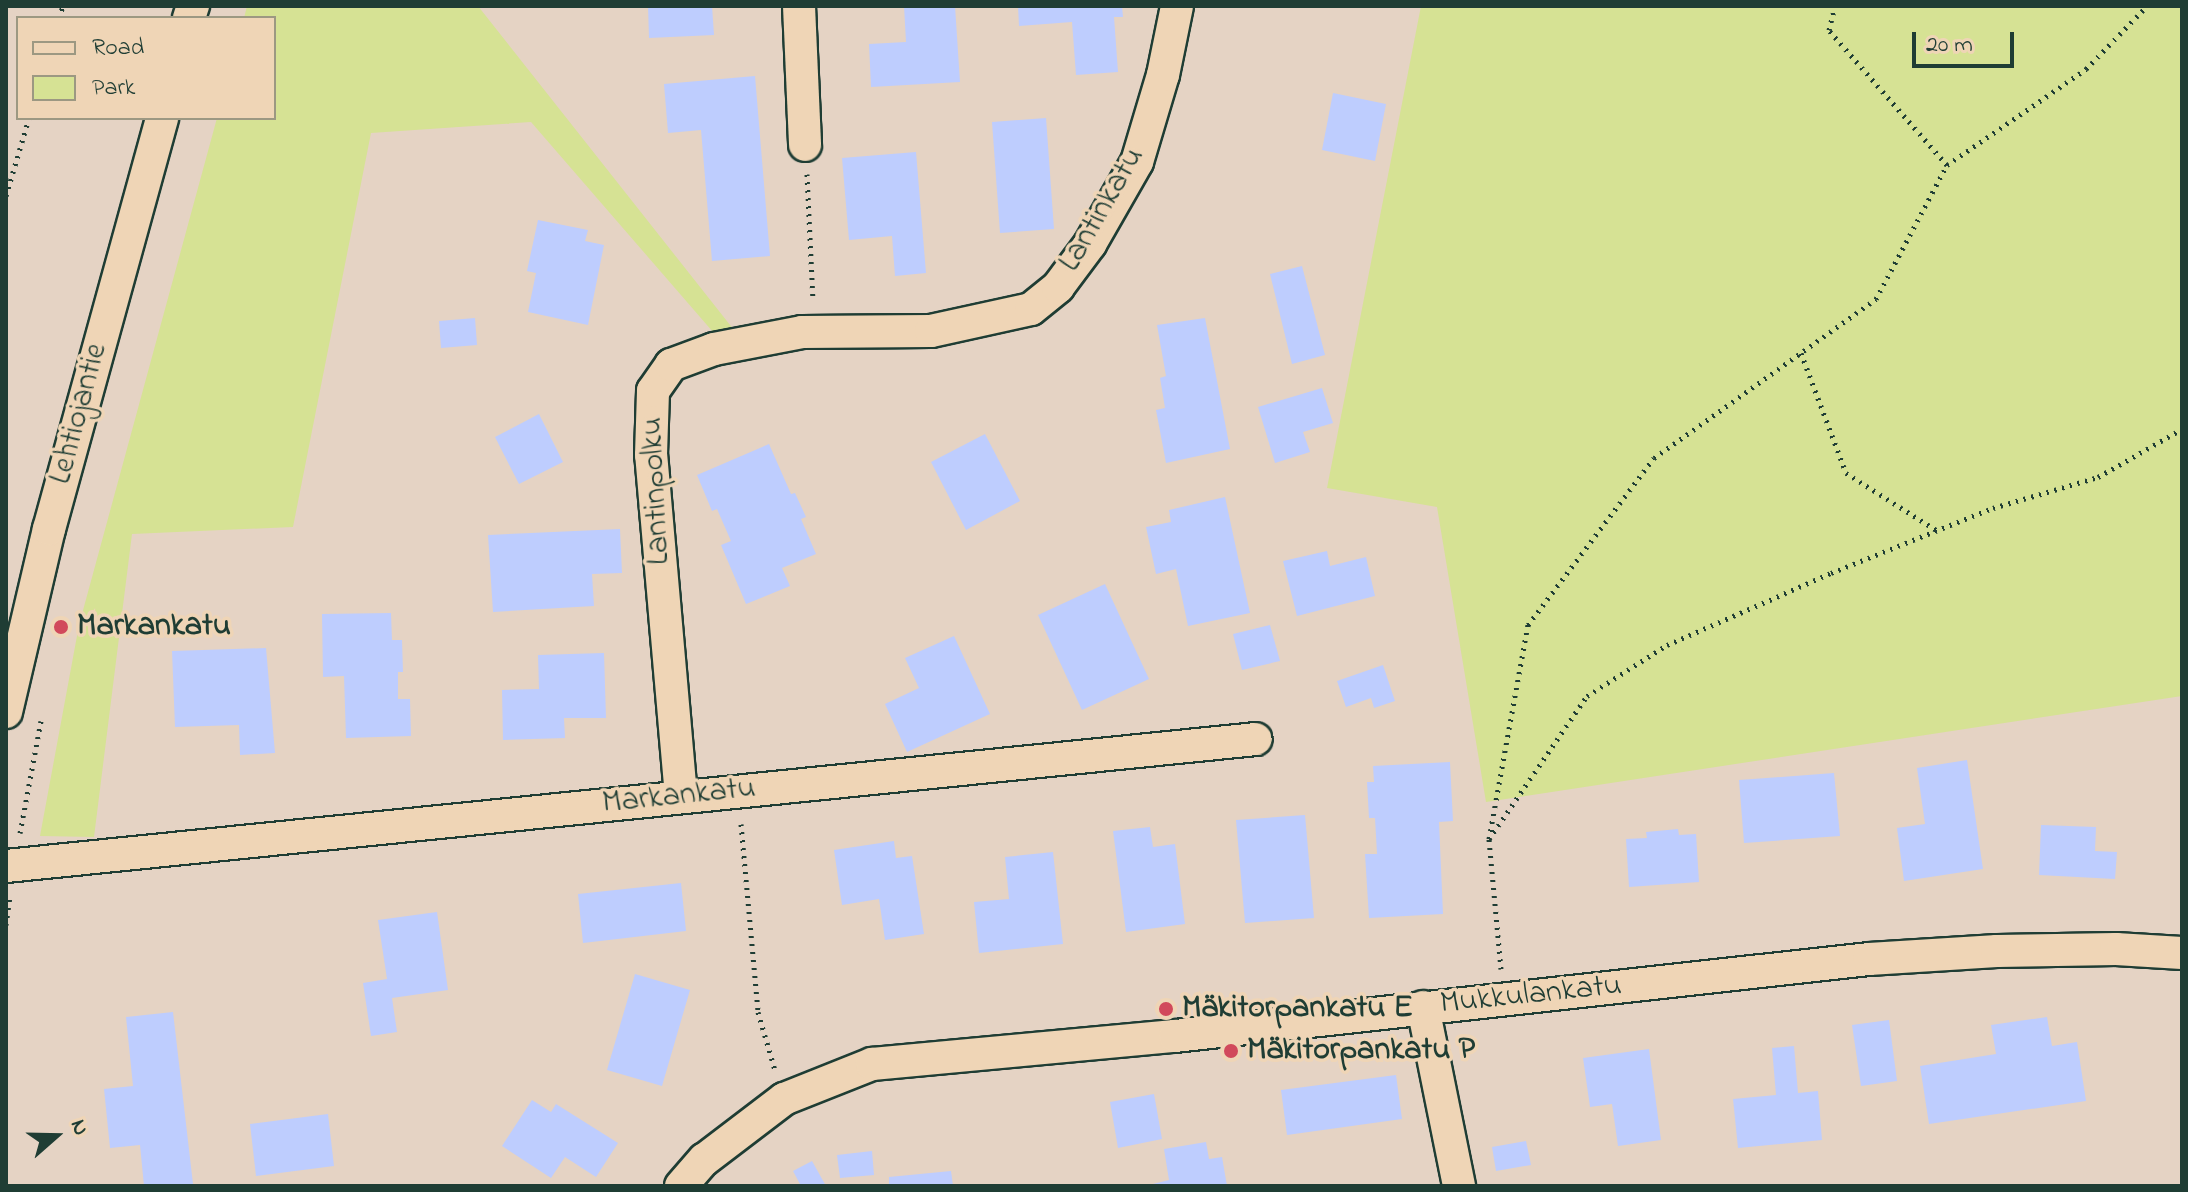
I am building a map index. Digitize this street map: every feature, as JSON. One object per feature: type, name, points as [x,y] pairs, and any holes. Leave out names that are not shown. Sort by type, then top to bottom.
[{"type":"street","points":[[799,6],[805,145]]},
{"type":"street","name":"Lantinkatu","points":[[1031,309],[1058,287],[1090,244],[1137,162],[1163,75],[1177,6]]},
{"type":"street","name":"Lehtiojantie","points":[[6,712],[49,529],[161,120]]},
{"type":"street","name":"Lantinpolku","points":[[681,796],[651,455],[653,391],[671,365],[700,354],[815,332],[931,331],[1031,309]]},
{"type":"street","name":"Markankatu","points":[[10,866],[1256,739]]},
{"type":"street","name":"Mukkulankatu","points":[[681,1186],[704,1160],[784,1099],[872,1064],[1175,1036],[1869,959],[1997,951],[2116,949],[2182,953]]},
{"type":"street","points":[[1423,1007],[1459,1186]]},
{"type":"path","points":[[1835,6],[1829,30],[1947,165]]},
{"type":"path","points":[[1503,998],[1489,839],[1528,625],[1654,458],[1876,299],[1947,165],[2086,69],[2147,6]]},
{"type":"path","points":[[6,196],[28,120]]},
{"type":"path","points":[[805,145],[815,332]]},
{"type":"path","points":[[1801,353],[1846,473],[1937,531]]},
{"type":"path","points":[[1489,839],[1587,696],[1667,645],[1993,508],[2098,477],[2182,429]]},
{"type":"path","points":[[6,925],[10,866],[41,720]]},
{"type":"path","points":[[739,791],[758,1012],[784,1099]]},
{"type":"green space","points":[[247,6],[478,6],[734,330],[713,332],[531,122],[371,133],[293,527],[132,534],[94,837],[40,836],[79,625],[216,120],[276,120],[276,16],[244,16]]},
{"type":"green space","points":[[1421,6],[2182,6],[2182,696],[1486,802],[1437,507],[1327,488]]},
{"type":"building","points":[[648,6],[712,6],[714,35],[649,38]]},
{"type":"building","points":[[904,6],[955,6],[960,82],[871,87],[869,44],[906,42]]},
{"type":"building","points":[[1018,6],[1122,6],[1123,17],[1114,17],[1118,72],[1076,75],[1072,22],[1019,26]]},
{"type":"building","points":[[755,76],[770,256],[712,261],[701,130],[668,133],[664,84]]},
{"type":"building","points":[[1333,93],[1386,104],[1375,161],[1322,150]]},
{"type":"building","points":[[1046,118],[1054,229],[1000,233],[992,122]]},
{"type":"building","points":[[916,152],[926,273],[895,276],[892,236],[849,240],[842,158]]},
{"type":"building","points":[[538,220],[588,230],[585,241],[604,245],[588,325],[528,312],[536,273],[527,271]]},
{"type":"building","points":[[1302,266],[1325,355],[1292,364],[1270,274]]},
{"type":"building","points":[[475,318],[477,345],[441,348],[439,321]]},
{"type":"building","points":[[1205,318],[1230,449],[1166,463],[1156,410],[1165,408],[1160,378],[1166,376],[1157,325]]},
{"type":"building","points":[[1322,388],[1333,423],[1303,432],[1310,452],[1275,463],[1258,407]]},
{"type":"building","points":[[539,414],[563,462],[519,484],[495,437]]},
{"type":"building","points":[[985,434],[1020,501],[966,530],[931,462]]},
{"type":"building","points":[[769,444],[791,494],[795,493],[806,517],[801,519],[816,554],[782,568],[790,586],[746,604],[721,545],[731,541],[717,509],[712,511],[697,475]]},
{"type":"building","points":[[1225,497],[1250,613],[1188,626],[1176,569],[1156,574],[1146,527],[1171,522],[1169,510]]},
{"type":"building","points":[[620,529],[622,573],[592,574],[594,606],[493,612],[488,535]]},
{"type":"building","points":[[1327,551],[1330,566],[1366,557],[1375,596],[1297,616],[1283,561]]},
{"type":"building","points":[[1105,584],[1149,679],[1082,710],[1038,615]]},
{"type":"building","points":[[391,613],[392,640],[402,640],[403,672],[398,672],[398,699],[410,699],[411,736],[346,738],[344,676],[323,677],[322,614]]},
{"type":"building","points":[[1270,625],[1280,661],[1242,670],[1233,634]]},
{"type":"building","points":[[954,636],[990,714],[907,752],[885,704],[919,688],[905,658]]},
{"type":"building","points":[[266,648],[275,753],[240,755],[239,725],[175,727],[172,651]]},
{"type":"building","points":[[604,653],[606,718],[564,718],[565,738],[503,740],[502,690],[539,689],[538,655]]},
{"type":"building","points":[[1383,665],[1395,701],[1374,708],[1371,698],[1346,707],[1337,681]]},
{"type":"building","points":[[1967,760],[1983,869],[1904,881],[1897,828],[1925,824],[1917,768]]},
{"type":"building","points":[[1450,762],[1453,821],[1439,822],[1443,914],[1369,918],[1365,854],[1377,854],[1375,818],[1369,818],[1367,782],[1374,782],[1373,766]]},
{"type":"building","points":[[1834,773],[1840,836],[1744,843],[1739,780]]},
{"type":"building","points":[[1305,815],[1314,918],[1245,923],[1236,820]]},
{"type":"building","points":[[2041,825],[2096,827],[2095,851],[2117,852],[2115,879],[2039,875]]},
{"type":"building","points":[[1150,827],[1153,847],[1175,844],[1185,924],[1126,932],[1113,831]]},
{"type":"building","points":[[1678,829],[1679,835],[1696,834],[1699,882],[1629,887],[1626,839],[1647,838],[1646,832]]},
{"type":"building","points":[[894,841],[896,858],[912,856],[924,934],[885,940],[879,899],[842,905],[834,850]]},
{"type":"building","points":[[1053,852],[1063,944],[979,953],[974,902],[1009,899],[1005,857]]},
{"type":"building","points":[[681,883],[686,931],[583,943],[578,894]]},
{"type":"building","points":[[437,912],[448,990],[392,998],[397,1032],[371,1036],[363,983],[387,979],[378,920]]},
{"type":"building","points":[[635,974],[690,990],[662,1086],[607,1070]]},
{"type":"building","points":[[173,1012],[193,1184],[144,1186],[140,1145],[110,1148],[104,1089],[133,1086],[126,1017]]},
{"type":"building","points":[[2047,1017],[2052,1046],[2077,1042],[2086,1101],[1929,1124],[1920,1066],[1996,1054],[1991,1025]]},
{"type":"building","points":[[1889,1020],[1897,1081],[1861,1086],[1852,1025]]},
{"type":"building","points":[[1794,1046],[1798,1093],[1818,1091],[1822,1140],[1738,1148],[1733,1099],[1776,1095],[1772,1048]]},
{"type":"building","points":[[1649,1049],[1661,1140],[1618,1146],[1612,1104],[1590,1107],[1583,1058]]},
{"type":"building","points":[[1396,1075],[1402,1119],[1287,1135],[1281,1090]]},
{"type":"building","points":[[1154,1094],[1162,1139],[1118,1148],[1110,1102]]},
{"type":"building","points":[[532,1100],[551,1112],[556,1104],[618,1143],[596,1177],[565,1157],[551,1178],[502,1146]]},
{"type":"building","points":[[328,1114],[334,1166],[256,1176],[250,1124]]},
{"type":"building","points":[[1526,1141],[1531,1165],[1496,1171],[1492,1147]]},
{"type":"building","points":[[1206,1142],[1209,1159],[1222,1157],[1227,1186],[1145,1186],[1169,1180],[1164,1149]]},
{"type":"building","points":[[872,1151],[874,1175],[840,1178],[837,1155]]},
{"type":"building","points":[[812,1161],[826,1186],[801,1186],[793,1171]]},
{"type":"building","points":[[951,1171],[953,1186],[889,1186],[889,1177]]},
{"type":"place","name":"Markankatu","points":[[61,627]]},
{"type":"place","name":"Mäkitorpankatu E","points":[[1166,1009]]},
{"type":"place","name":"Mäkitorpankatu P","points":[[1231,1051]]}]
